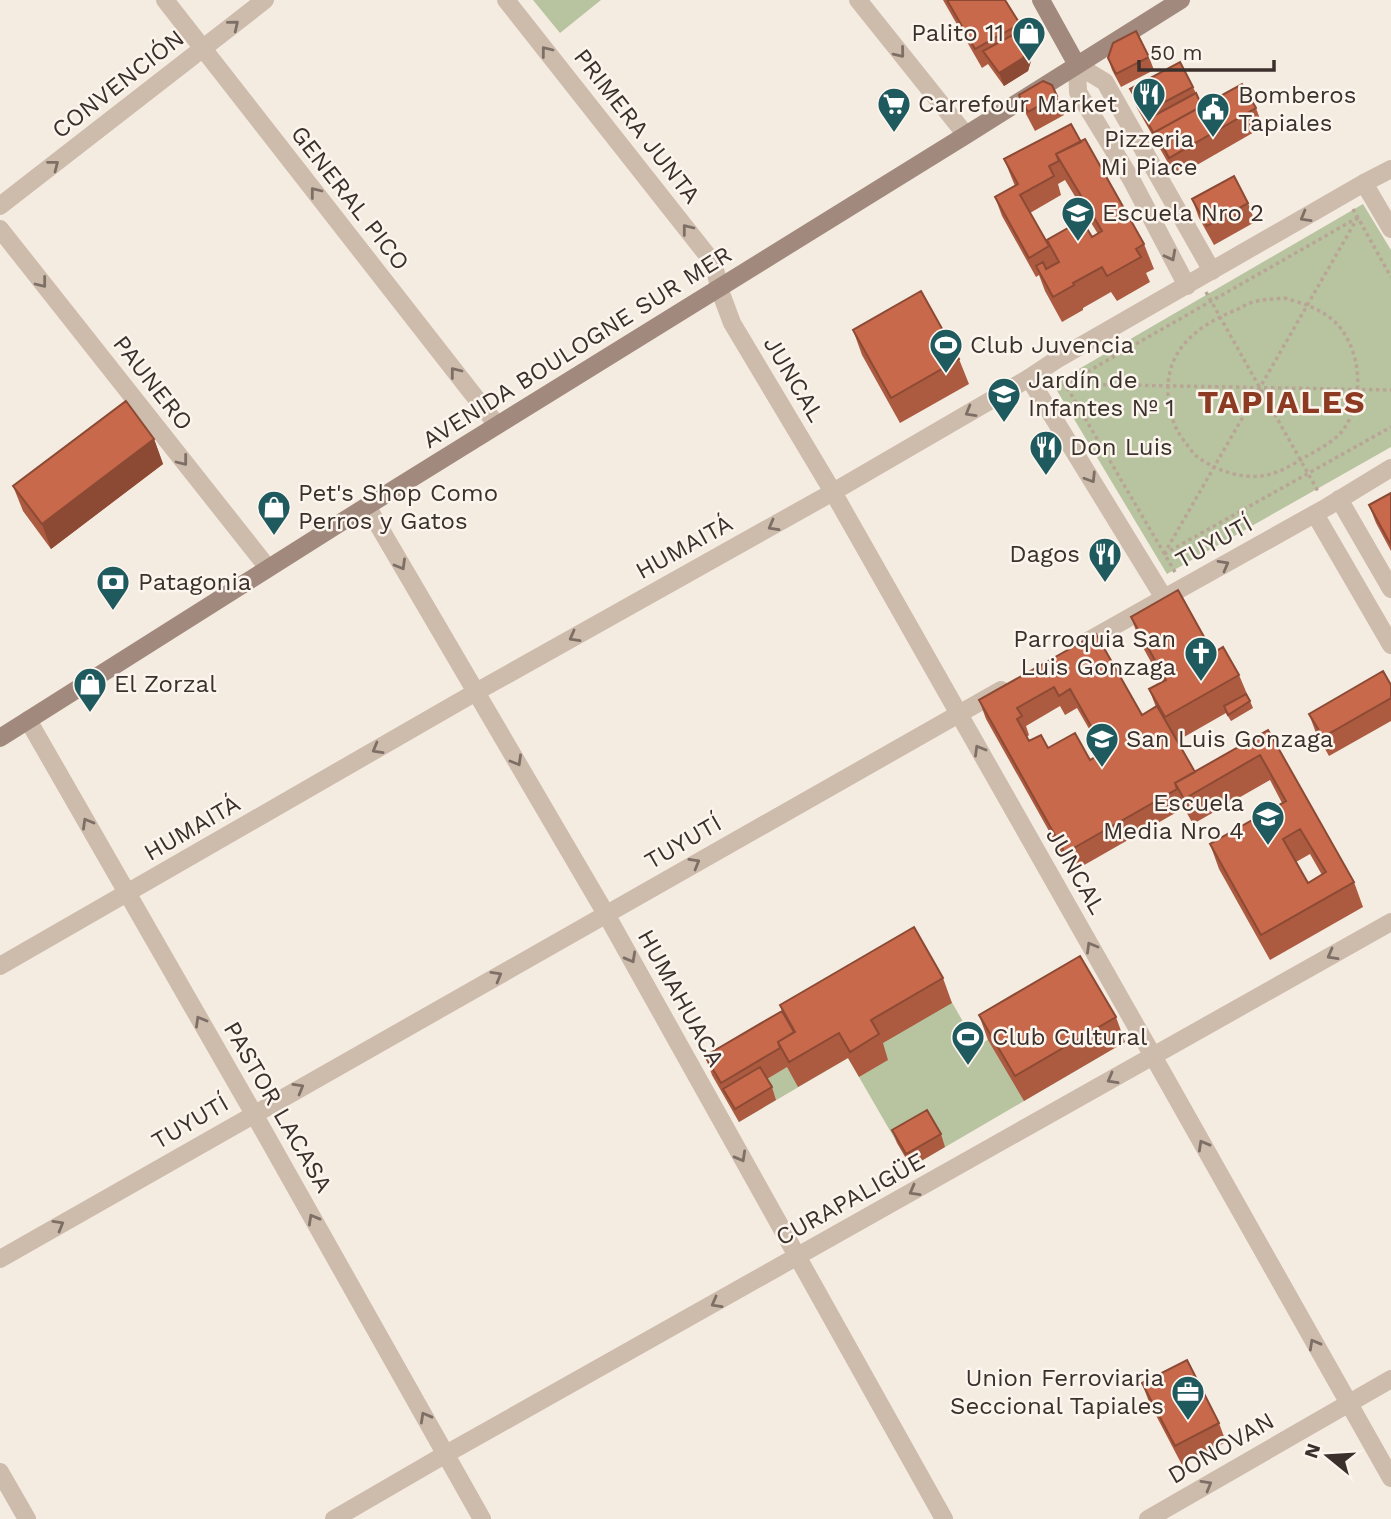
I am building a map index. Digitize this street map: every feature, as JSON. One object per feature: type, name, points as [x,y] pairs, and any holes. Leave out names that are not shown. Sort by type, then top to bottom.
[{"type":"main road","points":[[1041,0],[1077,65]]},
{"type":"main road","name":"AVENIDA BOULOGNE SUR MER","points":[[0,738],[367,506],[1181,0]]},
{"type":"street","name":"GENERAL PICO","points":[[165,0],[497,425]]},
{"type":"street","name":"CONVENCIÓN","points":[[0,206],[265,0]]},
{"type":"street","name":"PRIMERA JUNTA","points":[[506,0],[708,256],[719,288]]},
{"type":"street","points":[[858,0],[966,135]]},
{"type":"street","points":[[1077,65],[1105,82],[1154,169],[1199,279]]},
{"type":"street","points":[[1077,65],[1078,92],[1131,179],[1199,279]]},
{"type":"street","points":[[1131,179],[1154,169]]},
{"type":"street","name":"HUMAITÁ","points":[[0,966],[476,692],[833,492],[1056,360],[1391,169]]},
{"type":"street","points":[[1364,183],[1391,229]]},
{"type":"street","name":"PAUNERO","points":[[0,229],[268,568]]},
{"type":"street","name":"JUNCAL","points":[[719,288],[732,323],[833,492],[1391,1479]]},
{"type":"street","points":[[1029,378],[1164,598]]},
{"type":"street","name":"TUYUTÍ","points":[[1067,652],[1327,507],[1391,468]]},
{"type":"street","name":"HUMAHUACA","points":[[367,506],[606,914],[944,1519]]},
{"type":"street","points":[[1327,507],[1391,589]]},
{"type":"street","points":[[1327,507],[1391,645]]},
{"type":"street","name":"TUYUTÍ","points":[[0,1259],[1019,680]]},
{"type":"street","name":"PASTOR LACASA","points":[[28,720],[482,1519]]},
{"type":"street","name":"CURAPALIGÜE","points":[[334,1519],[1391,922]]},
{"type":"street","name":"DONOVAN","points":[[1148,1519],[1391,1378]]},
{"type":"street","points":[[0,1472],[27,1519]]},
{"type":"path","points":[[1345,194],[1391,277]]},
{"type":"path","points":[[1041,397],[1378,207]]},
{"type":"path","points":[[1164,554],[1358,217]]},
{"type":"path","points":[[1199,279],[1327,507]]},
{"type":"path","points":[[1284,298],[1308,304],[1335,323],[1348,339],[1356,363],[1358,390],[1354,409],[1344,429],[1326,446],[1274,473],[1258,476],[1238,475],[1214,467],[1196,456],[1177,432],[1169,411],[1168,386],[1172,367],[1183,344],[1219,316],[1255,301],[1284,298]]},
{"type":"path","points":[[1056,360],[1065,384],[1184,587]]},
{"type":"path","points":[[1065,384],[1391,390]]},
{"type":"path","points":[[1144,565],[1391,427]]},
{"type":"green space","points":[[533,0],[601,0],[560,33]]},
{"type":"green space","points":[[1363,204],[1391,250],[1391,447],[1167,574],[1053,384]]},
{"type":"green space","name":"Club Cultural","points":[[923,952],[977,1046],[1090,981],[1125,1042],[911,1167],[848,1058],[739,1122],[712,1075]]},
{"type":"building","points":[[947,0],[1005,0],[1020,24],[975,49]]},
{"type":"building","points":[[1022,30],[1029,41],[1023,58],[999,73],[983,51]]},
{"type":"building","points":[[1136,31],[1149,57],[1116,74],[1108,58],[1113,43]]},
{"type":"building","points":[[1180,62],[1193,87],[1144,113],[1130,89]]},
{"type":"building","points":[[1043,81],[1052,85],[1057,96],[1028,112],[1019,95]]},
{"type":"building","points":[[1242,84],[1256,108],[1169,158],[1155,132]]},
{"type":"building","points":[[1196,93],[1202,106],[1155,132],[1157,139],[1146,120]]},
{"type":"building","points":[[1071,124],[1081,142],[1056,154],[1059,161],[1049,166],[1054,176],[1020,195],[1049,246],[1029,258],[995,197],[1018,184],[1004,159]]},
{"type":"building","points":[[1085,139],[1144,244],[1136,249],[1141,257],[1107,276],[1102,267],[1053,297],[1036,266],[1043,262],[1046,269],[1059,262],[1047,240],[1082,220],[1092,237],[1102,231],[1056,154]]},
{"type":"building","points":[[1234,176],[1248,203],[1207,226],[1192,199]]},
{"type":"building","points":[[921,291],[959,359],[891,398],[853,330]]},
{"type":"building","points":[[126,401],[154,439],[42,524],[13,486]]},
{"type":"building","points":[[1391,493],[1391,545],[1369,505]]},
{"type":"building","name":"Parroquia San Luis Gonzaga","points":[[1178,590],[1213,653],[1223,647],[1239,675],[1165,717],[1149,689],[1166,680],[1131,617]]},
{"type":"building","name":"San Luis Gonzaga","points":[[1096,634],[1142,715],[1157,706],[1195,772],[1175,783],[1177,789],[1065,853],[979,700]],"holes":[[[1054,687],[1059,696],[1070,689],[1105,751],[1090,760],[1075,733],[1048,748],[1041,735],[1029,741],[1017,719],[1022,716],[1017,708]]]},
{"type":"building","points":[[1383,671],[1391,685],[1391,698],[1323,737],[1309,714]]},
{"type":"building","points":[[1246,694],[1250,701],[1228,715],[1224,706]]},
{"type":"building","points":[[1268,730],[1354,882],[1261,935],[1210,844],[1286,801],[1260,755],[1184,799],[1175,783]],"holes":[[[1300,829],[1326,872],[1308,883],[1283,839]]]},
{"type":"building","points":[[914,927],[943,978],[871,1020],[879,1034],[850,1052],[839,1033],[789,1062],[778,1042],[795,1032],[780,1005]]},
{"type":"building","points":[[1080,956],[1116,1017],[1015,1076],[979,1015]]},
{"type":"building","points":[[782,1011],[794,1032],[778,1042],[780,1048],[721,1083],[705,1056]]},
{"type":"building","points":[[760,1067],[772,1087],[735,1109],[723,1089]]},
{"type":"building","points":[[927,1110],[941,1134],[906,1154],[892,1130]]},
{"type":"building","name":"Union Ferroviaria Seccional Tapiales","points":[[1187,1360],[1219,1423],[1175,1446],[1142,1383]]},
{"type":"place","name":"Palito 11","points":[[1029,63]]},
{"type":"place","name":"Pizzeria Mi Piace","points":[[1149,124]]},
{"type":"place","name":"Carrefour Market","points":[[894,134]]},
{"type":"place","name":"Bomberos Tapiales","points":[[1213,139]]},
{"type":"place","name":"Escuela Nro 2","points":[[1078,243]]},
{"type":"place","name":"Club Juvencia","points":[[946,375]]},
{"type":"place","name":"Jardín de Infantes Nº 1","points":[[1004,424]]},
{"type":"place","name":"Don Luis","points":[[1046,477]]},
{"type":"place","name":"Pet's Shop Como Perros y Gatos","points":[[274,537]]},
{"type":"place","name":"Dagos","points":[[1105,584]]},
{"type":"place","name":"Patagonia","points":[[113,612]]},
{"type":"place","name":"Parroquia San Luis Gonzaga","points":[[1201,683]]},
{"type":"place","name":"El Zorzal","points":[[90,714]]},
{"type":"place","name":"San Luis Gonzaga","points":[[1102,769]]},
{"type":"place","name":"Escuela Media Nro 4","points":[[1268,847]]},
{"type":"place","name":"Club Cultural","points":[[968,1067]]},
{"type":"place","name":"Union Ferroviaria Seccional Tapiales","points":[[1188,1422]]},
{"type":"district","name":"TAPIALES","points":[[1282,402]]}]
